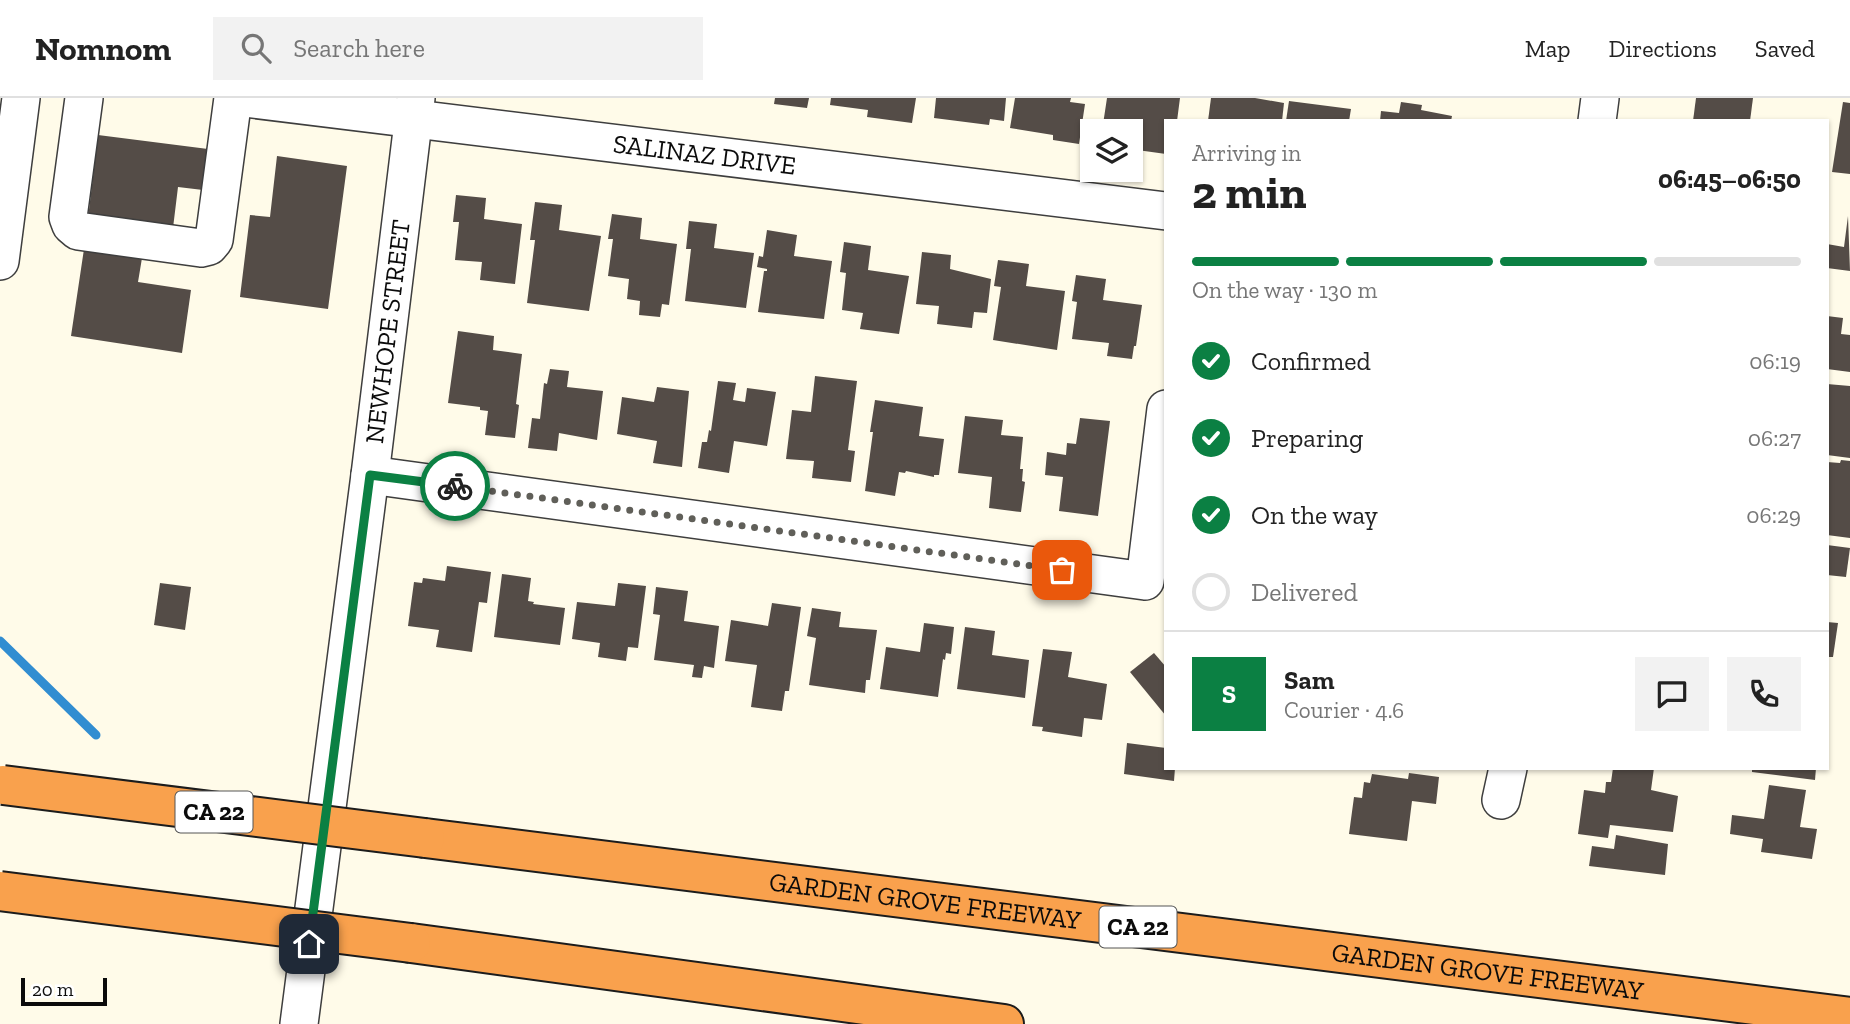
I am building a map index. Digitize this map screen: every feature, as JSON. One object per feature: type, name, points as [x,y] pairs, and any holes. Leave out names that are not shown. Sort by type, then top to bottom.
[{"type":"highway","name":"GARDEN GROVE FREEWAY","points":[[2,785],[1850,1017]]},
{"type":"highway","points":[[0,891],[411,943],[1004,1024]]},
{"type":"highway","points":[[1769,1005],[1850,1009]]},
{"type":"street","points":[[0,261],[20,98]]},
{"type":"street","points":[[84,98],[68,217],[71,225],[78,230],[201,248],[209,246],[214,240],[233,98]]},
{"type":"street","name":"SALINAZ DRIVE","points":[[244,98],[415,108],[1164,211]]},
{"type":"street","points":[[1597,119],[1600,98]]},
{"type":"street","name":"NEWHOPE STREET","points":[[299,1024],[415,108]]},
{"type":"street","points":[[370,475],[1145,581],[1164,425]]},
{"type":"building","points":[[775,98],[809,98],[807,108],[774,104]]},
{"type":"building","points":[[831,98],[916,98],[912,123],[867,117],[868,110],[830,105]]},
{"type":"building","points":[[936,98],[1006,98],[1004,121],[990,119],[989,125],[934,118]]},
{"type":"building","points":[[1015,98],[1071,98],[1070,102],[1085,104],[1083,119],[1080,119],[1079,144],[1053,140],[1053,135],[1010,128]]},
{"type":"building","points":[[1107,98],[1180,98],[1177,119],[1164,119],[1164,154],[1143,151],[1143,119],[1104,119]]},
{"type":"building","points":[[1211,98],[1255,98],[1284,103],[1282,119],[1208,119]]},
{"type":"building","points":[[1696,98],[1753,98],[1750,119],[1693,119]]},
{"type":"building","points":[[1289,101],[1351,109],[1349,119],[1286,119]]},
{"type":"building","points":[[1401,102],[1422,105],[1421,110],[1452,116],[1451,119],[1380,119],[1381,111],[1399,113]]},
{"type":"building","points":[[1843,102],[1850,103],[1850,174],[1832,172]]},
{"type":"building","points":[[98,135],[208,149],[203,190],[178,187],[173,228],[88,218]]},
{"type":"building","points":[[277,156],[347,166],[328,309],[240,297],[250,215],[270,217]]},
{"type":"building","points":[[456,195],[486,198],[484,219],[522,224],[515,284],[480,280],[482,262],[455,260],[459,222],[453,222]]},
{"type":"building","points":[[535,202],[562,205],[559,230],[601,236],[589,311],[527,303],[535,240],[530,240]]},
{"type":"building","points":[[612,214],[642,218],[640,239],[677,244],[669,305],[662,304],[660,317],[639,315],[640,301],[627,299],[629,279],[608,276],[613,239],[608,239]]},
{"type":"building","points":[[1848,216],[1850,271],[1829,268],[1829,244],[1844,247]]},
{"type":"building","points":[[689,221],[717,224],[714,248],[754,253],[746,308],[685,301],[691,249],[686,249]]},
{"type":"building","points":[[767,230],[797,235],[794,256],[832,261],[824,319],[758,312],[764,271],[767,269],[757,267],[759,256],[763,257]]},
{"type":"building","points":[[844,242],[871,246],[868,270],[909,276],[899,334],[860,329],[863,313],[842,310],[846,273],[840,272]]},
{"type":"building","points":[[84,249],[142,258],[138,282],[191,290],[182,353],[71,336]]},
{"type":"building","points":[[922,252],[951,255],[950,269],[991,279],[987,313],[974,312],[972,328],[937,324],[939,306],[916,304]]},
{"type":"building","points":[[998,260],[1029,264],[1026,286],[1065,291],[1057,350],[993,340],[1001,287],[994,286]]},
{"type":"building","points":[[1076,275],[1106,279],[1103,300],[1142,305],[1132,359],[1107,356],[1109,343],[1072,339],[1077,302],[1072,301]]},
{"type":"building","points":[[1829,316],[1843,318],[1841,334],[1850,335],[1850,372],[1829,369]]},
{"type":"building","points":[[458,331],[494,336],[493,350],[522,354],[515,438],[485,435],[488,411],[480,410],[480,407],[448,403]]},
{"type":"building","points":[[550,369],[569,371],[567,387],[603,391],[597,440],[559,433],[557,451],[528,448],[532,418],[540,419],[544,383],[547,384]]},
{"type":"building","points":[[815,376],[857,381],[848,450],[855,451],[851,482],[812,478],[814,461],[786,459],[792,410],[811,412]]},
{"type":"building","points":[[718,381],[736,383],[733,400],[745,402],[747,388],[776,392],[767,446],[734,441],[729,473],[698,468],[702,442],[707,442],[709,430],[711,431]]},
{"type":"building","points":[[1829,384],[1850,386],[1850,458],[1829,455]]},
{"type":"building","points":[[657,387],[689,391],[682,467],[653,463],[657,441],[617,434],[622,397],[654,402]]},
{"type":"building","points":[[875,400],[923,407],[919,436],[944,439],[939,475],[934,477],[899,472],[895,496],[865,491]]},
{"type":"building","points":[[965,416],[1003,420],[1001,435],[1023,437],[1020,469],[1023,469],[1022,481],[1025,482],[1021,512],[989,508],[992,477],[958,473]]},
{"type":"building","points":[[1080,418],[1110,421],[1098,516],[1059,511],[1063,477],[1045,475],[1047,452],[1066,455],[1067,443],[1076,444]]},
{"type":"building","points":[[1841,460],[1850,461],[1850,538],[1829,535],[1829,462],[1840,463]]},
{"type":"building","points":[[1829,545],[1850,548],[1846,577],[1829,575]]},
{"type":"building","points":[[447,566],[491,572],[487,603],[479,602],[472,652],[436,647],[439,630],[408,626],[414,582],[422,583],[423,578],[445,581]]},
{"type":"building","points":[[502,574],[531,578],[528,601],[534,602],[533,604],[565,608],[560,645],[494,637]]},
{"type":"building","points":[[160,583],[191,587],[185,630],[154,625]]},
{"type":"building","points":[[618,583],[646,586],[638,648],[628,647],[626,661],[598,657],[600,643],[572,639],[577,602],[615,606]]},
{"type":"building","points":[[656,587],[688,591],[684,621],[719,626],[714,668],[704,666],[702,678],[692,677],[694,665],[654,660],[660,615],[653,614]]},
{"type":"building","points":[[772,603],[801,607],[789,691],[785,691],[782,711],[751,707],[757,665],[725,661],[731,620],[768,626]]},
{"type":"building","points":[[812,608],[841,612],[839,627],[877,630],[870,680],[866,680],[865,693],[809,685],[816,638],[807,636]]},
{"type":"building","points":[[1829,622],[1838,623],[1833,657],[1829,657]]},
{"type":"building","points":[[924,623],[954,627],[951,654],[946,653],[945,660],[943,659],[938,697],[880,689],[886,647],[920,652]]},
{"type":"building","points":[[965,627],[995,631],[992,655],[1029,660],[1025,698],[957,689]]},
{"type":"building","points":[[1043,649],[1072,652],[1068,677],[1107,684],[1102,720],[1084,718],[1082,737],[1042,731],[1043,727],[1032,726]]},
{"type":"building","points":[[1154,653],[1164,665],[1164,714],[1130,672]]},
{"type":"building","points":[[1127,743],[1164,748],[1164,770],[1175,770],[1174,781],[1124,774]]},
{"type":"building","points":[[1613,770],[1654,770],[1651,790],[1678,796],[1673,832],[1610,825],[1608,838],[1578,834],[1584,790],[1605,793],[1606,782],[1611,782]]},
{"type":"building","points":[[1752,770],[1816,770],[1815,780]]},
{"type":"building","points":[[1409,773],[1439,777],[1436,804],[1412,801],[1407,841],[1349,834],[1354,797],[1362,798],[1364,782],[1370,783],[1372,774],[1408,779]]},
{"type":"building","points":[[1769,785],[1806,790],[1800,827],[1817,829],[1812,859],[1761,852],[1763,839],[1730,834],[1732,815],[1764,819]]},
{"type":"building","points":[[1616,835],[1668,844],[1665,875],[1589,866],[1592,846],[1614,849]]},
{"type":"waterway","points":[[0,641],[96,735]]},
{"type":"way so far","points":[[455,486],[1062,570]]},
{"type":"route","points":[[309,944],[370,475],[455,486]]}]
